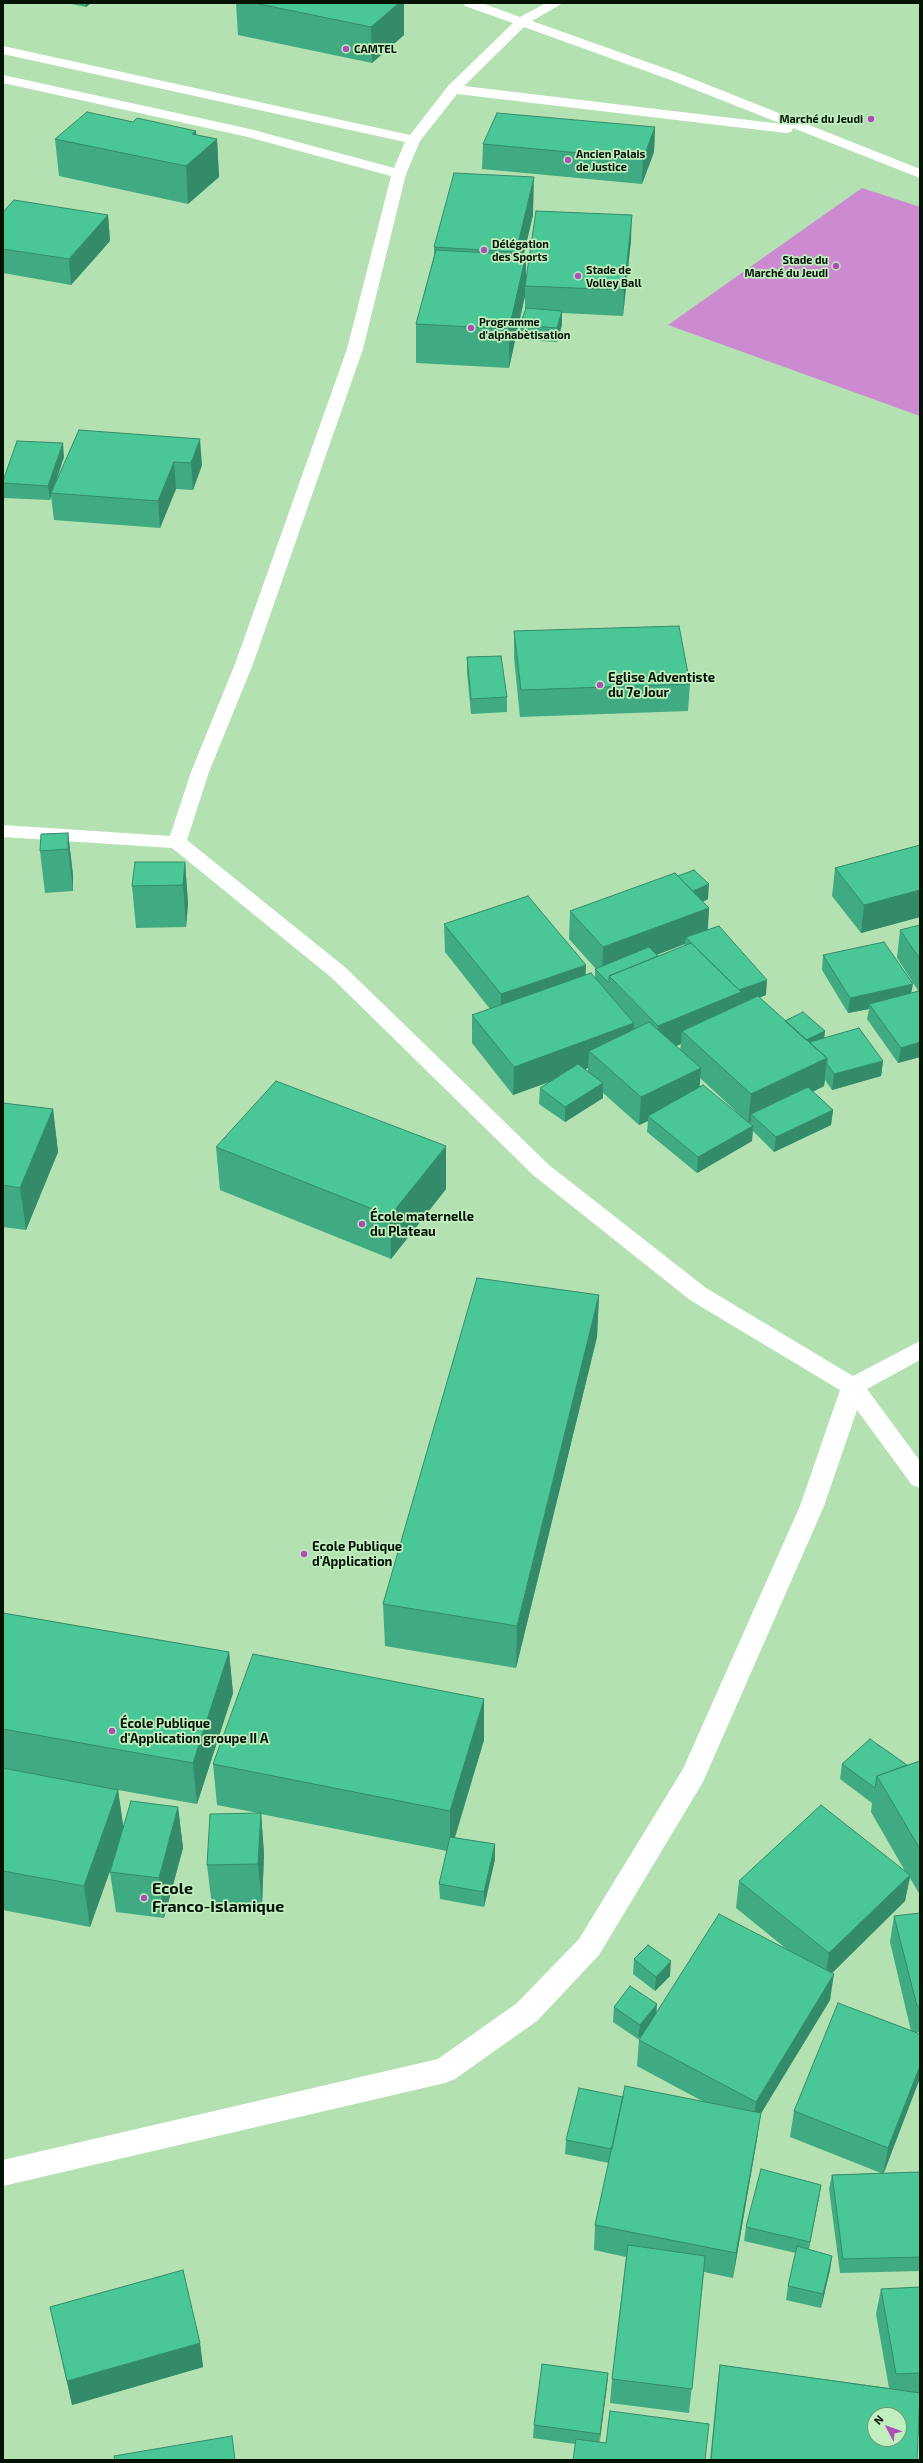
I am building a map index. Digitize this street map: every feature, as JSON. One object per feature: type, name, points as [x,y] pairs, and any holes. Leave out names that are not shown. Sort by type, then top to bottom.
[{"type":"street","points":[[470,3],[674,76],[920,174]]},
{"type":"street","points":[[177,842],[200,772],[244,664],[356,349],[399,174],[413,140],[453,89],[522,21],[556,3]]},
{"type":"street","points":[[3,50],[413,140]]},
{"type":"street","points":[[3,79],[250,133],[399,174]]},
{"type":"street","points":[[453,89],[821,135]]},
{"type":"street","points":[[3,831],[177,842],[339,973],[541,1170],[698,1294],[853,1387],[920,1478]]},
{"type":"street","points":[[3,2173],[444,2070],[527,2012],[590,1948],[694,1774],[812,1506],[853,1387],[920,1349]]},
{"type":"shaded area","name":"Stade du Marché du Jeudi","points":[[862,188],[920,207],[920,416],[668,325]]},
{"type":"building","points":[[254,3],[399,3],[371,27]]},
{"type":"building","points":[[87,112],[133,122],[137,118],[196,131],[192,134],[217,139],[186,166],[55,139]]},
{"type":"building","points":[[497,113],[655,127],[643,159],[483,144]]},
{"type":"building","points":[[454,173],[534,177],[516,252],[434,247]]},
{"type":"building","points":[[14,200],[108,215],[69,259],[3,249],[3,212]]},
{"type":"building","name":"Stade de Volley Ball","points":[[536,211],[632,215],[624,290],[525,286]]},
{"type":"building","points":[[436,250],[526,255],[509,329],[416,324]]},
{"type":"building","points":[[526,308],[562,311],[557,328],[520,325]]},
{"type":"building","points":[[79,430],[200,439],[191,463],[174,462],[158,501],[51,493]]},
{"type":"building","points":[[17,441],[63,443],[48,486],[3,483]]},
{"type":"building","points":[[679,626],[690,684],[521,690],[514,631]]},
{"type":"building","points":[[501,656],[507,697],[471,699],[467,657]]},
{"type":"building","points":[[68,833],[68,849],[40,851],[41,834]]},
{"type":"building","points":[[920,845],[920,890],[864,905],[835,868]]},
{"type":"building","points":[[135,862],[185,862],[183,885],[132,886]]},
{"type":"building","points":[[694,870],[709,884],[693,891],[678,876]]},
{"type":"building","points":[[675,873],[709,908],[603,947],[570,911]]},
{"type":"building","points":[[528,896],[586,965],[501,994],[444,924]]},
{"type":"building","points":[[920,925],[920,959],[900,930]]},
{"type":"building","points":[[719,926],[767,980],[739,990],[686,937]]},
{"type":"building","points":[[884,942],[913,984],[850,998],[823,955]]},
{"type":"building","points":[[691,943],[741,992],[658,1026],[609,976]]},
{"type":"building","points":[[649,947],[658,956],[609,976],[609,983],[595,969]]},
{"type":"building","points":[[591,973],[634,1023],[514,1067],[472,1015]]},
{"type":"building","points":[[919,991],[920,1042],[901,1048],[869,1004]]},
{"type":"building","points":[[758,996],[827,1058],[751,1094],[682,1031]]},
{"type":"building","points":[[803,1012],[825,1031],[806,1040],[785,1021]]},
{"type":"building","points":[[649,1022],[701,1068],[641,1097],[589,1051]]},
{"type":"building","points":[[859,1028],[883,1061],[834,1074],[827,1064],[827,1058],[810,1042]]},
{"type":"building","points":[[578,1064],[603,1083],[565,1107],[540,1088]]},
{"type":"building","points":[[276,1081],[446,1146],[390,1216],[216,1147]]},
{"type":"building","points":[[703,1085],[753,1126],[698,1157],[648,1116]]},
{"type":"building","points":[[808,1087],[833,1110],[776,1137],[751,1114]]},
{"type":"building","points":[[3,1103],[53,1109],[20,1188],[3,1185]]},
{"type":"building","points":[[477,1278],[599,1295],[517,1626],[383,1604]]},
{"type":"building","name":"École Publique d'Application groupe II A","points":[[3,1613],[229,1652],[193,1763],[3,1729]]},
{"type":"building","points":[[253,1654],[484,1699],[450,1811],[213,1764]]},
{"type":"building","points":[[870,1739],[907,1765],[877,1776],[875,1788],[842,1764]]},
{"type":"building","points":[[920,1761],[920,1849],[877,1776]]},
{"type":"building","points":[[3,1768],[118,1790],[84,1886],[3,1871]]},
{"type":"building","points":[[131,1801],[178,1807],[159,1878],[110,1872]]},
{"type":"building","points":[[821,1805],[910,1875],[829,1953],[739,1881]]},
{"type":"building","points":[[261,1813],[258,1864],[207,1865],[210,1814]]},
{"type":"building","points":[[450,1837],[495,1844],[484,1892],[439,1884]]},
{"type":"building","points":[[920,1913],[920,2006],[917,2006],[894,1916]]},
{"type":"building","points":[[719,1914],[834,1974],[756,2102],[639,2040]]},
{"type":"building","points":[[648,1945],[671,1961],[656,1977],[634,1959]]},
{"type":"building","points":[[630,1986],[657,2004],[640,2025],[614,2007]]},
{"type":"building","points":[[838,2003],[920,2034],[920,2066],[888,2148],[794,2111]]},
{"type":"building","points":[[625,2086],[761,2113],[736,2253],[595,2225]]},
{"type":"building","points":[[579,2088],[623,2097],[612,2149],[566,2140]]},
{"type":"building","points":[[761,2169],[821,2185],[810,2242],[746,2227]]},
{"type":"building","points":[[920,2172],[920,2257],[843,2259],[832,2175]]},
{"type":"building","points":[[628,2245],[705,2256],[692,2389],[612,2379]]},
{"type":"building","points":[[797,2246],[832,2256],[823,2294],[788,2286]]},
{"type":"building","points":[[183,2270],[200,2343],[67,2381],[50,2307]]},
{"type":"building","points":[[920,2287],[920,2373],[896,2374],[881,2289]]},
{"type":"building","points":[[542,2364],[608,2373],[600,2434],[534,2425]]},
{"type":"building","points":[[720,2365],[920,2393],[917,2460],[711,2460]]},
{"type":"building","points":[[610,2411],[709,2424],[705,2460],[573,2460],[576,2439],[606,2443]]},
{"type":"building","points":[[232,2436],[235,2460],[115,2460],[114,2456]]},
{"type":"place","name":"CAMTEL","points":[[346,49]]},
{"type":"place","name":"Marché du Jeudi","points":[[871,119]]},
{"type":"place","name":"Ancien Palais de Justice","points":[[568,160]]},
{"type":"place","name":"Délégation des Sports","points":[[484,250]]},
{"type":"place","name":"Stade du Marché du Jeudi","points":[[836,266]]},
{"type":"place","name":"Stade de Volley Ball","points":[[578,276]]},
{"type":"place","name":"Programme d'alphabètisation","points":[[471,328]]},
{"type":"place","name":"Eglise Adventiste du 7e Jour","points":[[600,685]]},
{"type":"place","name":"École maternelle du Plateau","points":[[362,1224]]},
{"type":"place","name":"Ecole Publique d'Application","points":[[304,1554]]},
{"type":"place","name":"École Publique d'Application groupe II A","points":[[112,1731]]},
{"type":"place","name":"Ecole Franco-Islamique","points":[[144,1898]]}]
